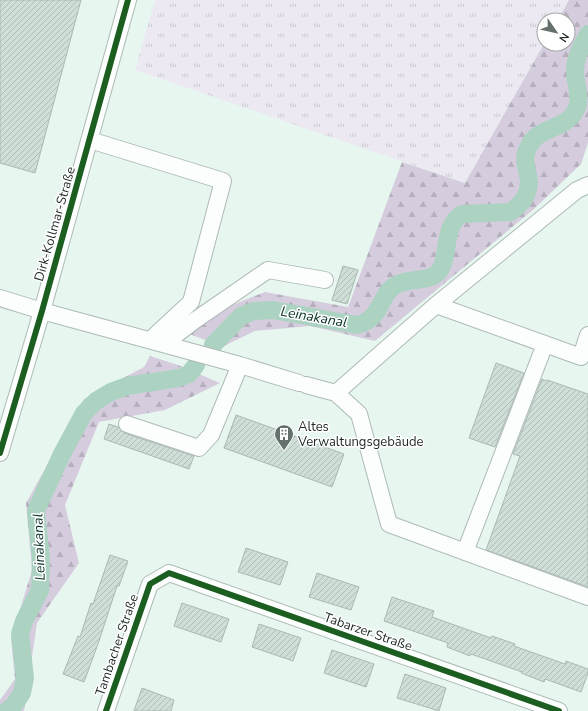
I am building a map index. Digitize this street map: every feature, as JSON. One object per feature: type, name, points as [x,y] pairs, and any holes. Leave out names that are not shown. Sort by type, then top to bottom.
[{"type":"street","name":"Dirk-Kollmar-Straße","points":[[0,453],[42,311],[128,0]]},
{"type":"street","points":[[90,140],[223,181],[191,302],[157,342]]},
{"type":"street","points":[[336,393],[436,305],[577,190],[588,185]]},
{"type":"street","points":[[157,342],[194,321],[268,270],[325,280]]},
{"type":"street","points":[[0,298],[336,393],[359,414],[389,524],[588,597]]},
{"type":"street","points":[[436,305],[581,357],[588,335]]},
{"type":"street","points":[[465,552],[545,344]]},
{"type":"street","points":[[127,424],[199,448],[211,435],[240,365]]},
{"type":"street","name":"Tambacher Straße","points":[[106,711],[150,584],[169,573]]},
{"type":"street","name":"Tabarzer Straße","points":[[169,573],[559,711]]},
{"type":"green space","points":[[155,0],[569,0],[562,12],[536,12],[536,52],[539,52],[465,183],[135,70]]},
{"type":"green space","points":[[569,0],[588,0],[588,143],[581,164],[534,209],[375,341],[310,326],[255,331],[222,347],[190,334],[227,307],[265,292],[348,307],[402,162],[465,183],[539,52],[576,52],[576,12],[562,12]]},
{"type":"green space","points":[[150,356],[178,365],[220,383],[165,410],[99,422],[65,505],[79,563],[37,623],[24,711],[0,711],[0,700],[15,679],[11,639],[32,570],[26,503],[84,399],[144,367]]},
{"type":"building","points":[[0,0],[81,0],[35,173],[0,163]]},
{"type":"building","points":[[343,266],[358,270],[347,304],[332,300]]},
{"type":"building","points":[[496,363],[524,373],[495,447],[469,438]]},
{"type":"building","points":[[542,379],[588,394],[588,587],[486,550],[520,456],[513,454]]},
{"type":"building","name":"Altes Verwaltungsgebäude","points":[[236,415],[344,454],[332,487],[224,448]]},
{"type":"building","points":[[109,424],[118,427],[124,433],[194,456],[189,469],[104,439]]},
{"type":"building","points":[[246,548],[288,562],[280,585],[238,572]]},
{"type":"building","points":[[110,555],[128,561],[119,586],[117,586],[84,682],[63,674],[78,636],[80,637],[91,603],[93,604]]},
{"type":"building","points":[[317,573],[359,587],[351,610],[309,597]]},
{"type":"building","points":[[392,597],[434,611],[432,617],[491,638],[492,636],[515,644],[514,646],[565,664],[566,661],[588,669],[581,692],[545,679],[544,682],[521,673],[522,672],[471,654],[470,656],[447,647],[448,643],[384,621]]},
{"type":"building","points":[[182,603],[229,619],[221,642],[174,626]]},
{"type":"building","points":[[259,624],[301,638],[293,661],[252,647]]},
{"type":"building","points":[[332,650],[374,664],[366,687],[324,673]]},
{"type":"building","points":[[405,674],[446,688],[439,711],[397,698]]},
{"type":"building","points":[[142,688],[174,700],[171,711],[134,711]]},
{"type":"waterway","name":"Leinakanal","points":[[213,345],[241,316],[254,311],[273,310],[357,325],[372,318],[390,289],[396,285],[402,282],[434,276],[442,266],[452,224],[456,219],[462,214],[510,212],[517,207],[525,197],[529,183],[525,160],[528,148],[533,140],[539,135],[567,121],[573,115],[577,107],[578,89],[575,66],[579,52],[588,34]]},
{"type":"waterway","name":"Leinakanal","points":[[7,711],[14,705],[22,693],[25,678],[20,634],[24,621],[40,590],[41,558],[36,512],[62,454],[84,413],[96,401],[111,392],[127,386],[179,378],[189,374],[196,365]]},
{"type":"cycle path","points":[[0,453],[42,311],[128,0]]},
{"type":"cycle path","points":[[106,711],[150,584],[169,573],[559,711]]},
{"type":"place","name":"Altes Verwaltungsgebäude","points":[[284,451]]}]
